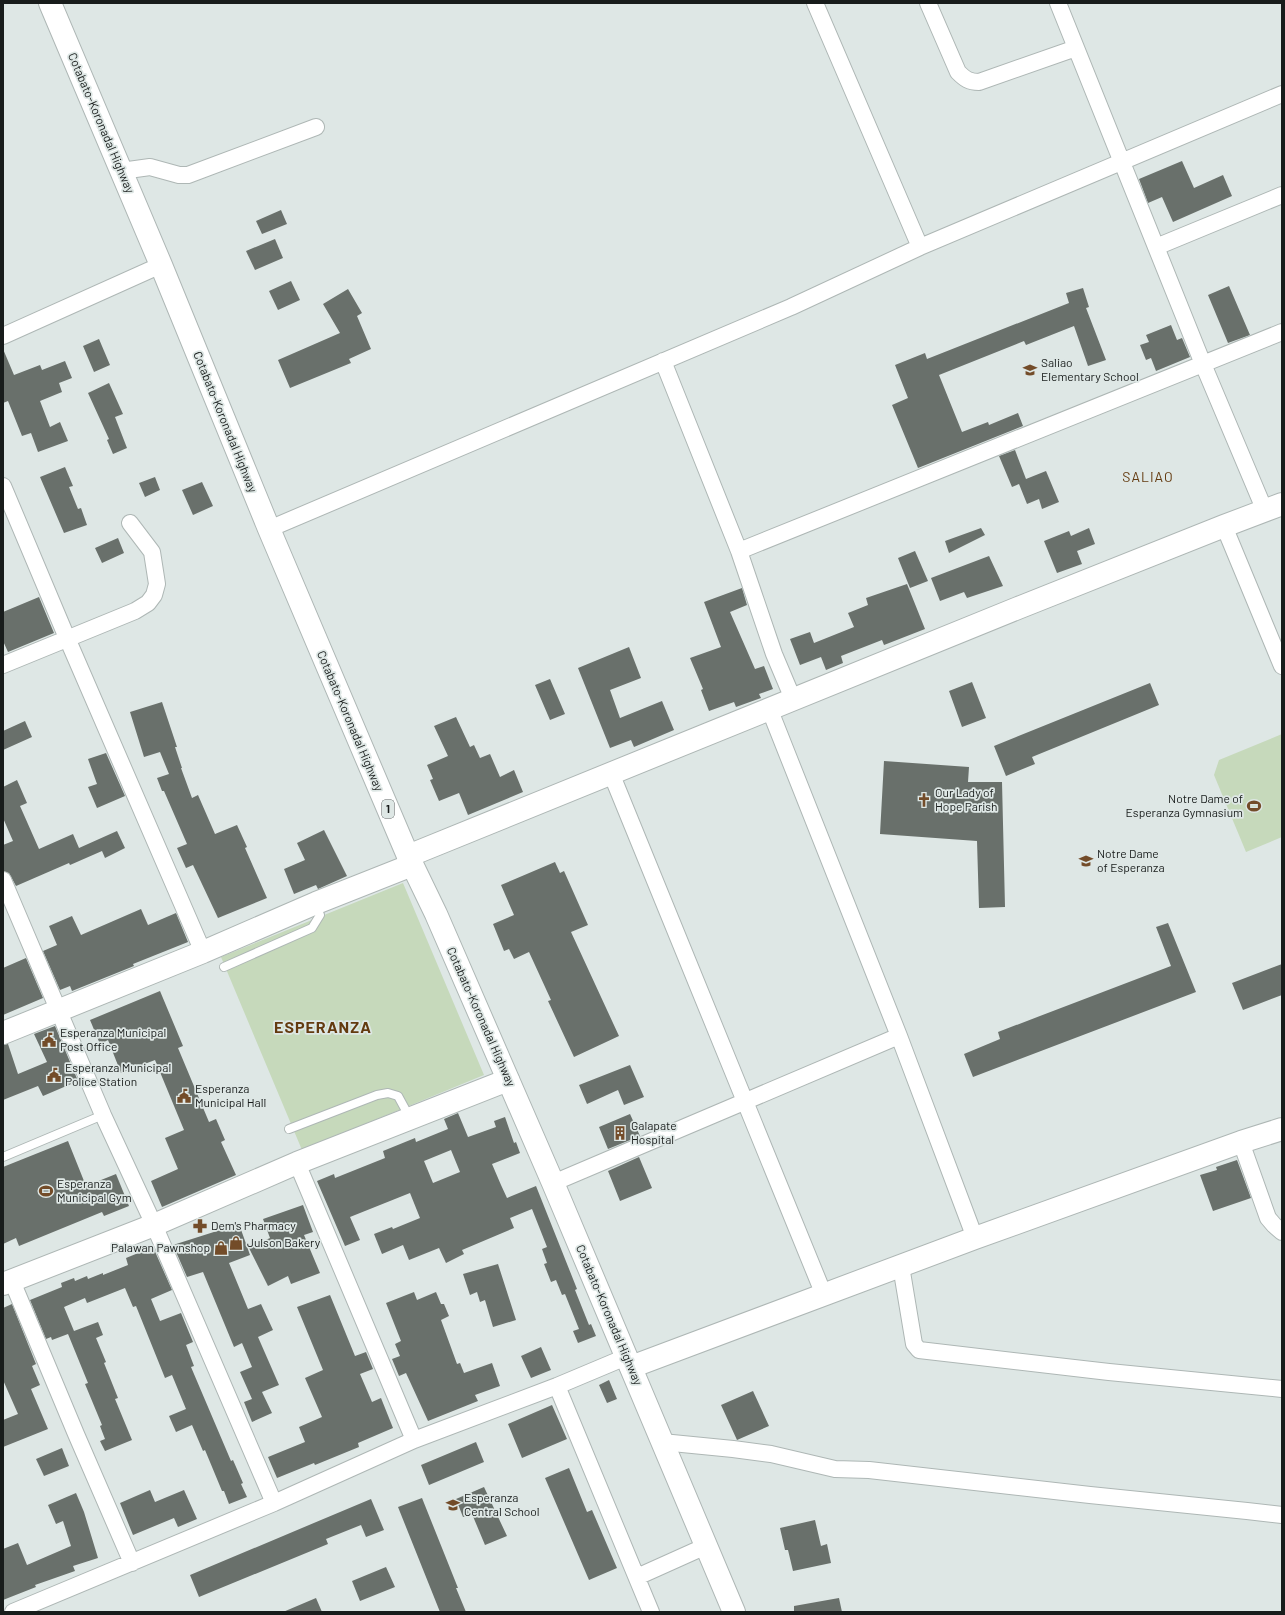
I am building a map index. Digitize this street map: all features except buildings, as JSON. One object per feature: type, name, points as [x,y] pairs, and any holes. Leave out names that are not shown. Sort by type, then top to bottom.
[{"type":"main road","name":"Cotabato-Koronadal Highway","points":[[50,3],[161,265],[269,529],[410,860],[436,914],[553,1183],[734,1612]]},
{"type":"main road","points":[[3,1033],[203,952],[316,904],[410,860],[611,773],[769,708],[1273,507]]},
{"type":"main road","points":[[7,1283],[154,1225],[297,1163],[508,1080]]},
{"type":"main road","points":[[628,1362],[824,1295],[975,1238],[1241,1142],[1282,1129]]},
{"type":"street","points":[[815,3],[920,247]]},
{"type":"street","points":[[928,3],[958,72],[965,79],[972,82],[979,82],[1076,48]]},
{"type":"street","points":[[1058,3],[1203,364],[1273,507]]},
{"type":"street","points":[[269,529],[791,307],[920,247],[1282,94]]},
{"type":"street","points":[[121,171],[150,167],[179,175],[188,175],[316,127]]},
{"type":"street","points":[[1156,247],[1282,195]]},
{"type":"street","points":[[3,336],[161,265]]},
{"type":"street","points":[[739,551],[1282,332]]},
{"type":"street","points":[[663,361],[739,551],[774,654],[793,699]]},
{"type":"street","points":[[3,486],[203,952]]},
{"type":"street","points":[[3,665],[135,611],[148,603],[154,595],[157,584],[152,552],[130,523]]},
{"type":"street","points":[[1224,526],[1282,666]]},
{"type":"street","points":[[769,708],[899,1036],[975,1238]]},
{"type":"street","points":[[611,773],[824,1295]]},
{"type":"street","points":[[3,880],[103,1115],[154,1225],[274,1503]]},
{"type":"street","points":[[553,1183],[899,1036]]},
{"type":"street","points":[[1241,1142],[1268,1218],[1282,1232]]},
{"type":"street","points":[[297,1163],[414,1440]]},
{"type":"street","points":[[901,1266],[914,1344],[919,1350],[1109,1372],[1282,1389]]},
{"type":"street","points":[[7,1283],[76,1434],[132,1562]]},
{"type":"street","points":[[13,1612],[274,1503],[414,1440],[557,1386],[628,1362]]},
{"type":"street","points":[[557,1386],[651,1612]]},
{"type":"street","points":[[662,1442],[771,1454],[835,1469],[869,1470],[1282,1516]]},
{"type":"street","points":[[637,1577],[706,1546]]},
{"type":"lane","points":[[224,967],[312,928],[320,915],[316,904]]},
{"type":"lane","points":[[289,1129],[377,1095],[388,1093],[398,1096],[410,1118]]},
{"type":"lane","points":[[3,1157],[103,1115]]},
{"type":"green space","name":"Notre Dame of Esperanza Gymnasium","points":[[1282,734],[1282,837],[1246,852],[1214,775],[1219,760]]},
{"type":"green space","points":[[403,883],[484,1075],[302,1150],[221,957]]},
{"type":"place","name":"Saliao Elementary School","points":[[1030,370]]},
{"type":"place","name":"Our Lady of Hope Parish","points":[[924,800]]},
{"type":"place","name":"Notre Dame of Esperanza Gymnasium","points":[[1254,806]]},
{"type":"place","name":"Notre Dame of Esperanza","points":[[1086,861]]},
{"type":"place","name":"Esperanza Municipal Post Office","points":[[49,1040]]},
{"type":"place","name":"Esperanza Municipal Police Station","points":[[54,1075]]},
{"type":"place","name":"Esperanza Municipal Hall","points":[[184,1096]]},
{"type":"place","name":"Galapate Hospital","points":[[620,1133]]},
{"type":"place","name":"Esperanza Municipal Gym","points":[[46,1191]]},
{"type":"place","name":"Dem's Pharmacy","points":[[200,1226]]},
{"type":"place","name":"Julson Bakery","points":[[236,1243]]},
{"type":"place","name":"Palawan Pawnshop","points":[[221,1248]]},
{"type":"place","name":"Esperanza Central School","points":[[453,1505]]},
{"type":"district","name":"SALIAO","points":[[1148,477]]},
{"type":"district","name":"ESPERANZA","points":[[323,1027]]}]
